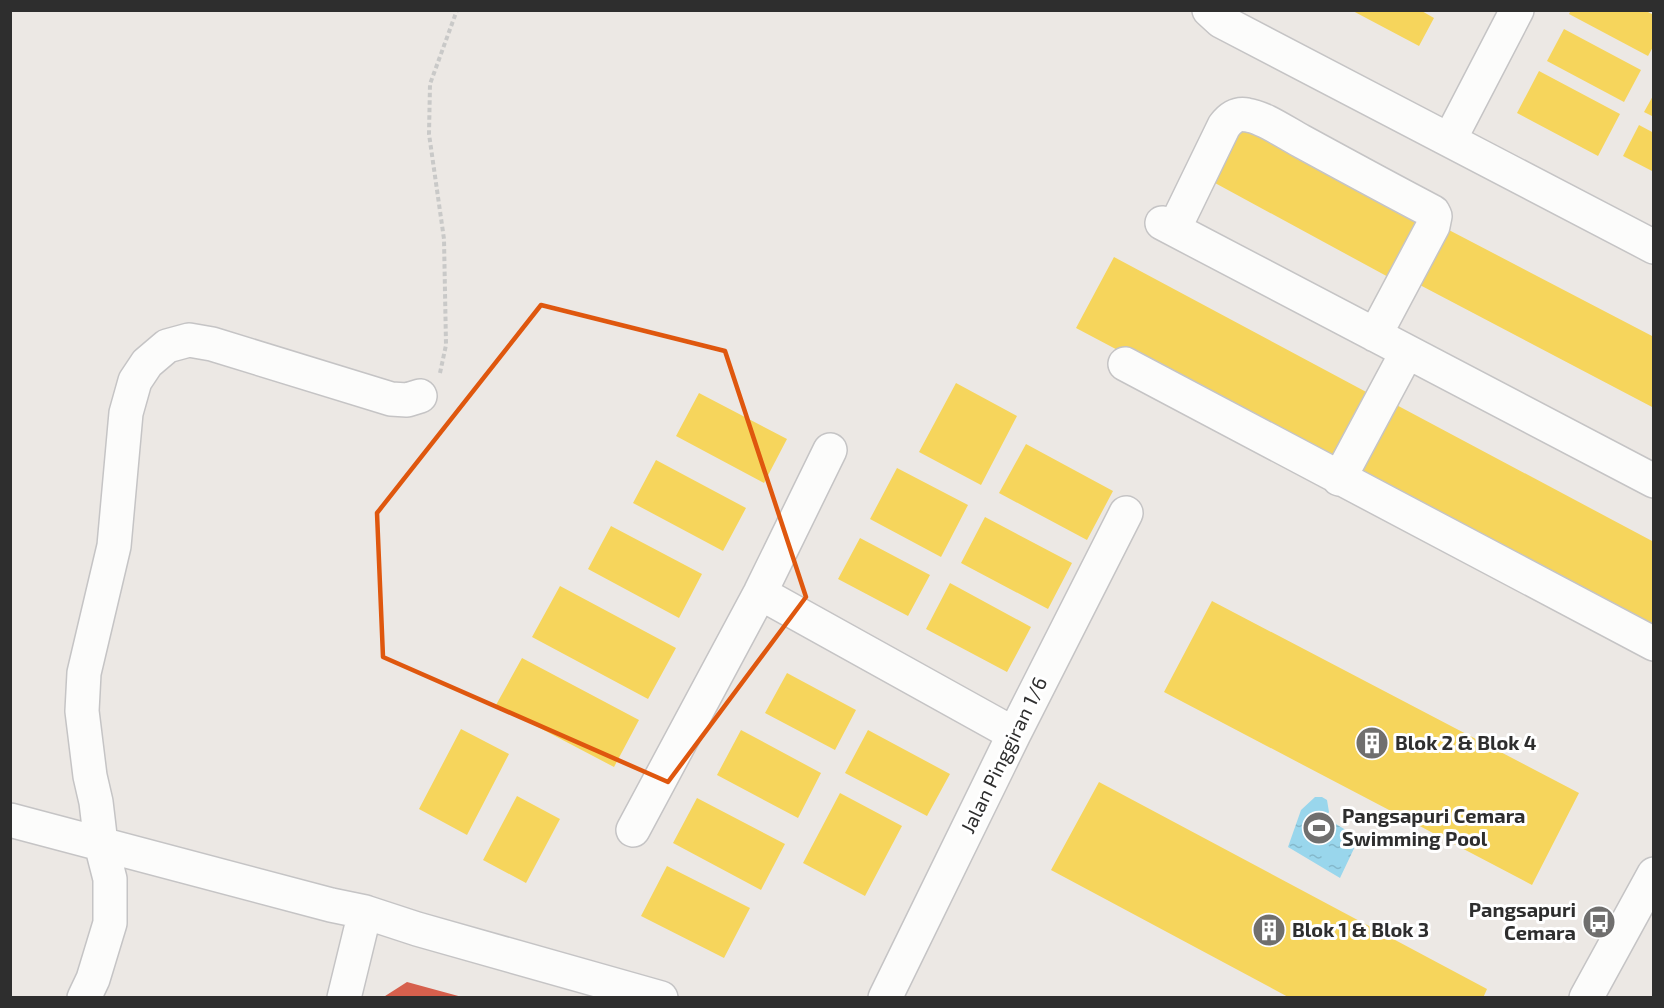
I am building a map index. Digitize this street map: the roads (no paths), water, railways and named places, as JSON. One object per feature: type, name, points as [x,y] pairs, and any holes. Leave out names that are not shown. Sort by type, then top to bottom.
[{"type":"street","points":[[1209,10],[1221,21],[1653,247]]},
{"type":"street","points":[[1450,139],[1517,10]]},
{"type":"street","points":[[1375,335],[1433,226],[1435,216],[1433,212],[1254,116],[1245,114],[1229,119],[1168,226],[1653,482]]},
{"type":"street","points":[[84,998],[93,979],[110,923],[110,879],[101,844],[90,776],[82,711],[84,674],[114,546],[126,413],[135,381],[147,363],[167,346],[189,340],[212,344],[391,399],[407,400],[420,396]]},
{"type":"street","points":[[1340,479],[1407,352]]},
{"type":"street","points":[[1125,364],[1653,644]]},
{"type":"street","points":[[633,830],[760,593],[830,450]]},
{"type":"street","name":"Jalan Pinggiran 1/6","points":[[885,998],[1014,734],[1126,513]]},
{"type":"street","points":[[760,593],[1014,734]]},
{"type":"street","points":[[10,820],[365,912],[417,929],[661,998]]},
{"type":"street","points":[[1586,998],[1653,874]]},
{"type":"street","points":[[344,998],[365,912]]},
{"type":"water","name":"Pangsapuri Cemara Swimming Pool","points":[[1315,797],[1327,800],[1329,812],[1326,818],[1359,838],[1340,878],[1288,847],[1301,810]]},
{"type":"place","name":"Blok 2 & Blok 4","points":[[1372,743]]},
{"type":"place","name":"Pangsapuri Cemara Swimming Pool","points":[[1319,828]]},
{"type":"place","name":"Pangsapuri Cemara","points":[[1599,922]]},
{"type":"place","name":"Blok 1 & Blok 3","points":[[1269,930]]}]
